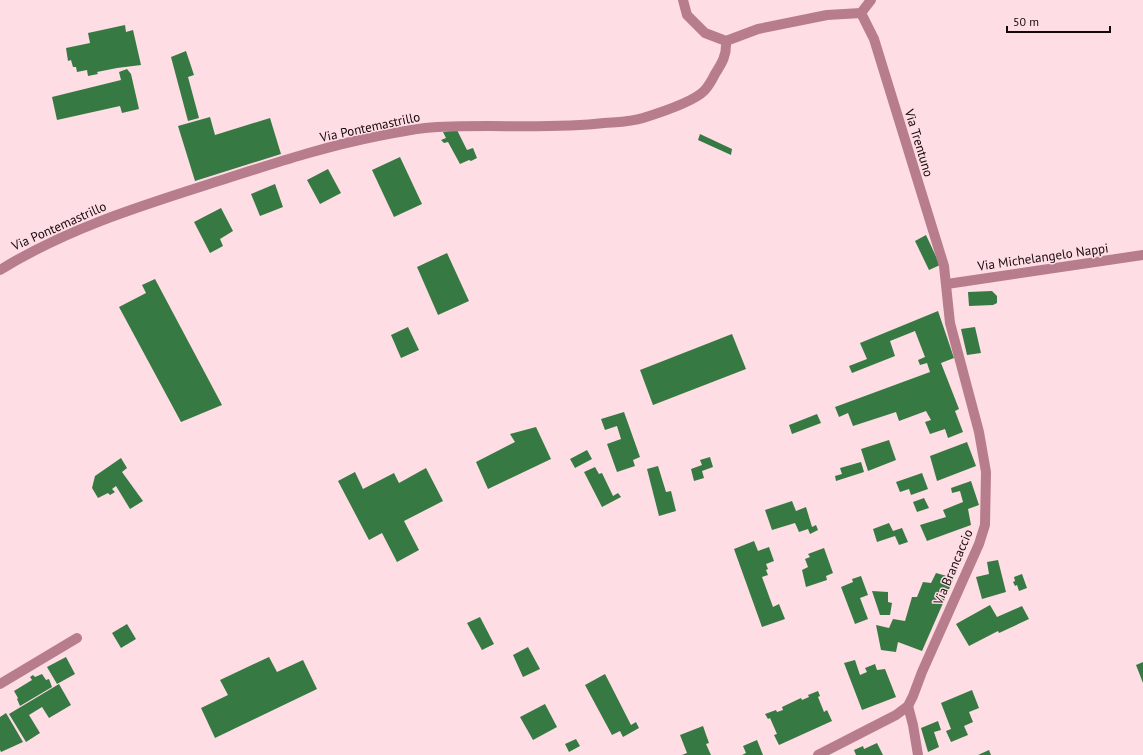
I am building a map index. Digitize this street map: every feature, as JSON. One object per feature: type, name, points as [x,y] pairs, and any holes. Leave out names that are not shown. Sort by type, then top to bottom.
[{"type":"street","points":[[683,0],[687,15],[705,33],[726,41],[758,29],[827,15],[861,13],[871,0]]},
{"type":"street","name":"Via Trentuno","points":[[861,13],[874,39],[940,251],[947,284]]},
{"type":"street","name":"Via Pontemastrillo","points":[[0,270],[53,241],[86,226],[167,197],[288,158],[360,140],[413,129],[455,126],[552,127],[591,125],[641,119],[694,99],[705,91],[723,63],[726,50],[726,41]]},
{"type":"street","name":"Via Michelangelo Nappi","points":[[947,284],[1143,255]]},
{"type":"street","name":"Via Brancaccio","points":[[908,706],[979,544],[985,524],[986,472],[979,432],[950,323],[947,284]]},
{"type":"street","points":[[0,684],[77,638]]},
{"type":"street","points":[[818,755],[896,715],[908,706],[918,755]]},
{"type":"building","points":[[125,25],[126,32],[133,30],[141,65],[97,72],[98,74],[88,76],[87,70],[77,72],[76,67],[73,67],[71,60],[68,61],[66,48],[90,43],[88,33]]},
{"type":"building","points":[[186,51],[194,75],[188,77],[199,118],[188,121],[171,57]]},
{"type":"building","points":[[127,69],[131,74],[139,109],[122,113],[120,106],[57,120],[52,97],[121,80],[119,72]]},
{"type":"building","points":[[210,117],[215,135],[270,118],[281,154],[195,181],[178,126]]},
{"type":"building","points":[[457,130],[467,150],[473,148],[477,158],[460,164],[448,142],[444,143],[441,140],[446,138],[443,132]]},
{"type":"building","points":[[700,134],[732,149],[731,155],[698,140]]},
{"type":"building","points":[[400,157],[422,204],[394,217],[372,170]]},
{"type":"building","points":[[328,169],[341,193],[320,204],[307,180]]},
{"type":"building","points":[[275,184],[283,207],[260,216],[251,194]]},
{"type":"building","points":[[221,208],[233,231],[220,239],[223,246],[210,253],[194,222]]},
{"type":"building","points":[[926,235],[940,265],[929,270],[915,241]]},
{"type":"building","points":[[447,253],[469,301],[438,315],[417,267]]},
{"type":"building","points":[[155,279],[222,405],[181,422],[119,307],[146,293],[142,285]]},
{"type":"building","points":[[992,291],[997,296],[997,303],[993,305],[969,306],[968,292]]},
{"type":"building","points":[[938,311],[954,358],[941,363],[959,409],[955,411],[963,432],[948,438],[945,429],[930,434],[925,422],[931,420],[926,411],[899,421],[896,412],[853,426],[848,413],[839,417],[835,407],[930,372],[927,363],[920,365],[918,360],[925,357],[915,331],[890,341],[895,356],[852,373],[849,366],[867,359],[860,343]]},
{"type":"building","points":[[408,327],[419,350],[401,358],[391,335]]},
{"type":"building","points":[[975,327],[981,353],[967,355],[961,329]]},
{"type":"building","points":[[732,334],[746,369],[653,405],[640,370]]},
{"type":"building","points":[[624,412],[640,457],[633,460],[635,466],[617,472],[607,444],[621,439],[617,426],[605,430],[601,419]]},
{"type":"building","points":[[817,414],[821,423],[792,434],[789,425]]},
{"type":"building","points":[[536,427],[551,459],[488,489],[476,462],[515,442],[510,434]]},
{"type":"building","points":[[889,440],[896,460],[868,471],[861,449]]},
{"type":"building","points":[[967,442],[976,466],[937,481],[930,456]]},
{"type":"building","points":[[587,450],[592,459],[575,468],[570,459]]},
{"type":"building","points":[[710,457],[713,467],[702,471],[704,478],[694,481],[691,469],[702,465],[700,460]]},
{"type":"building","points":[[121,458],[127,468],[122,472],[143,501],[130,509],[116,486],[112,489],[115,492],[110,495],[108,493],[98,498],[92,488],[95,476]]},
{"type":"building","points":[[861,462],[864,472],[836,481],[835,476],[842,474],[840,468]]},
{"type":"building","points":[[658,466],[666,492],[671,491],[676,511],[659,516],[647,469]]},
{"type":"building","points":[[595,467],[599,474],[602,473],[613,496],[618,493],[621,497],[602,507],[584,472]]},
{"type":"building","points":[[426,468],[443,501],[404,521],[419,550],[397,562],[382,533],[369,540],[338,481],[355,472],[363,489],[394,473],[399,483]]},
{"type":"building","points":[[922,473],[928,489],[911,495],[909,489],[900,492],[896,482]]},
{"type":"building","points":[[971,481],[979,505],[968,509],[971,525],[927,541],[920,525],[946,517],[943,510],[963,502],[960,491],[952,493],[951,488]]},
{"type":"building","points":[[924,498],[929,508],[917,512],[913,502]]},
{"type":"building","points":[[792,501],[796,511],[806,507],[812,527],[816,525],[818,530],[810,534],[808,529],[799,532],[795,523],[772,530],[765,510]]},
{"type":"building","points":[[889,523],[893,531],[902,528],[908,542],[899,545],[895,536],[877,542],[873,529]]},
{"type":"building","points":[[754,541],[758,551],[769,547],[774,561],[766,564],[768,575],[762,577],[773,607],[779,604],[785,619],[762,627],[734,549]]},
{"type":"building","points":[[824,548],[833,573],[826,576],[827,580],[806,587],[802,570],[808,567],[805,559],[810,557],[808,554]]},
{"type":"building","points":[[998,560],[1006,592],[982,599],[976,577],[989,574],[987,562]]},
{"type":"building","points":[[936,573],[954,578],[922,651],[898,642],[896,652],[881,650],[876,625],[889,628],[893,619],[905,621],[912,597],[917,597],[923,582],[931,583]]},
{"type":"building","points":[[1022,574],[1027,588],[1019,591],[1017,585],[1015,586],[1013,582],[1015,581],[1014,577]]},
{"type":"building","points":[[861,576],[868,595],[860,598],[868,619],[855,624],[841,587],[853,582],[852,579]]},
{"type":"building","points":[[872,591],[888,592],[888,602],[892,603],[890,615],[880,615]]},
{"type":"building","points":[[990,605],[997,617],[1022,606],[1029,619],[999,633],[998,631],[969,646],[956,624]]},
{"type":"building","points":[[480,617],[494,644],[482,650],[467,623]]},
{"type":"building","points":[[127,624],[136,639],[121,648],[112,633]]},
{"type":"building","points":[[528,647],[540,669],[523,677],[513,655]]},
{"type":"building","points":[[66,657],[75,674],[57,684],[47,667]]},
{"type":"building","points":[[269,657],[277,672],[303,660],[317,689],[215,738],[201,708],[228,695],[220,680]]},
{"type":"building","points":[[855,660],[860,675],[867,672],[865,668],[875,664],[877,670],[885,669],[896,697],[862,710],[844,663]]},
{"type":"building","points":[[1143,662],[1143,683],[1136,665]]},
{"type":"building","points":[[42,674],[46,680],[49,679],[52,687],[20,706],[14,691],[32,680],[30,677],[33,675],[35,677]]},
{"type":"building","points":[[605,674],[631,725],[636,722],[639,728],[623,737],[620,731],[612,735],[585,685]]},
{"type":"building","points":[[59,684],[71,705],[49,718],[42,707],[29,715],[40,733],[26,742],[9,714]]},
{"type":"building","points":[[972,690],[979,708],[969,712],[973,722],[964,726],[968,735],[951,742],[946,731],[951,729],[941,703]]},
{"type":"building","points":[[818,691],[820,696],[818,697],[824,712],[827,710],[832,721],[779,745],[774,735],[777,734],[770,718],[768,719],[765,714],[776,710],[777,712],[783,710],[782,707],[801,698],[802,700],[809,697],[808,695]]},
{"type":"building","points":[[545,704],[557,727],[533,740],[520,717]]},
{"type":"building","points":[[6,713],[23,742],[1,752],[0,717]]},
{"type":"building","points":[[938,721],[941,730],[934,732],[939,747],[928,752],[921,728]]},
{"type":"building","points":[[703,726],[709,743],[706,744],[711,755],[682,755],[687,753],[680,735]]},
{"type":"building","points":[[576,739],[580,746],[569,752],[565,744]]},
{"type":"building","points":[[757,740],[763,755],[742,755],[746,753],[743,746]]},
{"type":"building","points":[[877,743],[883,755],[856,755],[854,750],[863,746],[864,749]]},
{"type":"building","points":[[989,750],[991,755],[978,755]]}]
